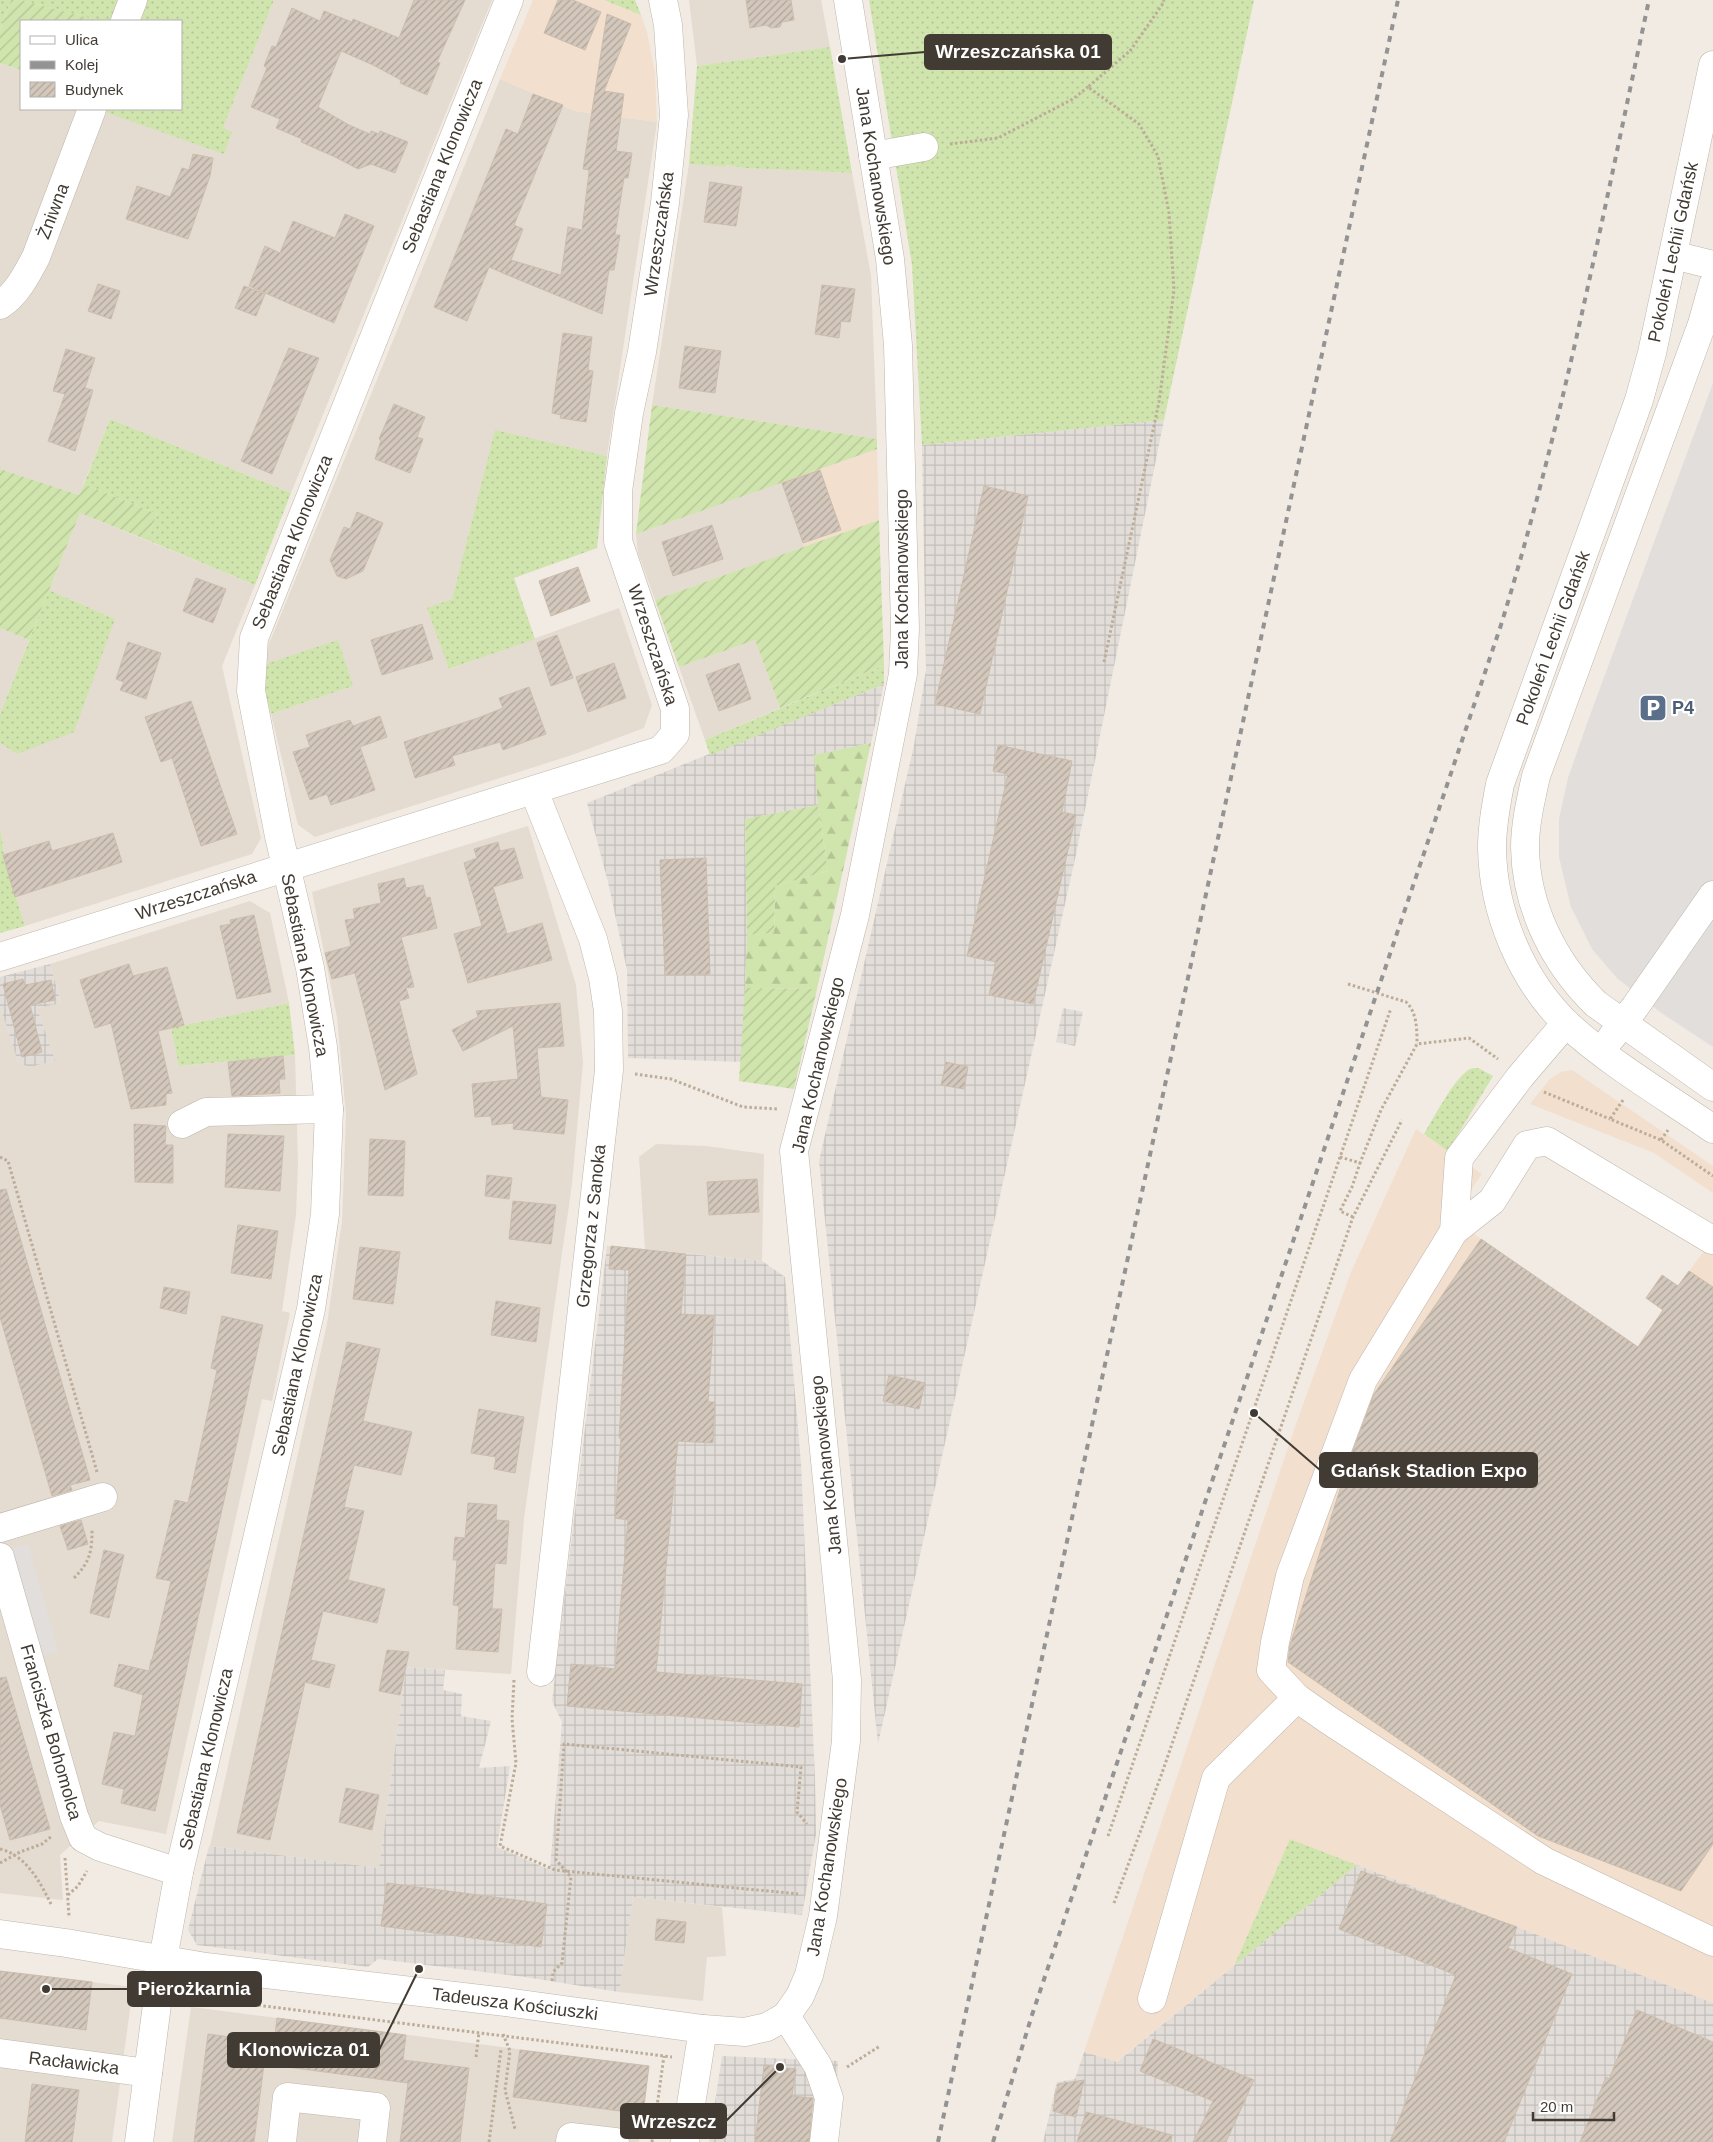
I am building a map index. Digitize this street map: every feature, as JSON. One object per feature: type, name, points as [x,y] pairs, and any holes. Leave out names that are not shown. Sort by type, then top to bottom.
[{"type":"street","points":[[125,20],[133,0]]},
{"type":"street","name":"Sebastiana Klonowicza","points":[[139,2142],[163,1959],[179,1872],[311,1310],[325,1214],[329,1109],[323,1047],[310,968],[286,866],[251,691],[254,638],[509,0]]},
{"type":"street","name":"Wrzeszczańska","points":[[0,957],[661,750],[675,734],[675,708],[618,542],[618,490],[629,413],[642,352],[662,221],[674,116],[668,25],[663,0]]},
{"type":"street","name":"Jana Kochanowskiego","points":[[702,2029],[745,2032],[767,2027],[786,2016],[800,1996],[809,1975],[823,1916],[846,1741],[847,1680],[794,1151],[855,915],[903,674],[905,582],[898,345],[890,259],[848,0]]},
{"type":"street","name":"Pokoleń Lechii Gdańsk","points":[[1713,65],[1652,352],[1639,400],[1500,784],[1494,816],[1492,848],[1494,877],[1501,909],[1511,939],[1527,973],[1542,996],[1566,1023],[1601,1051],[1713,1129]]},
{"type":"street","name":"Żniwna","points":[[0,305],[12,294],[27,274],[36,257],[92,110]]},
{"type":"street","points":[[873,156],[924,147]]},
{"type":"street","points":[[1673,255],[1713,265]]},
{"type":"street","name":"Pokoleń Lechii Gdańsk","points":[[1713,284],[1702,324],[1536,776],[1528,810],[1526,857],[1530,886],[1540,921],[1564,968],[1579,987],[1596,1004],[1713,1087]]},
{"type":"street","name":"Grzegorza z Sanoka","points":[[534,791],[594,939],[608,1011],[609,1070],[541,1672]]},
{"type":"street","points":[[1601,1051],[1623,1024],[1713,895]]},
{"type":"street","points":[[1454,1231],[1459,1158],[1520,1077],[1566,1023]]},
{"type":"street","points":[[182,1124],[206,1112],[329,1109]]},
{"type":"street","points":[[1712,1240],[1546,1141],[1527,1145],[1492,1201],[1454,1231],[1363,1380],[1290,1576],[1275,1642],[1271,1670],[1297,1698],[1327,1720],[1544,1861],[1713,1942]]},
{"type":"street","points":[[0,1528],[97,1499]]},
{"type":"street","name":"Franciszka Bohomolca","points":[[0,1556],[74,1816],[83,1838],[100,1848],[179,1872]]},
{"type":"street","points":[[1152,1999],[1216,1778],[1297,1698]]},
{"type":"street","name":"Tadeusza Kościuszki","points":[[0,1934],[66,1943],[206,1967],[515,2003],[702,2029]]},
{"type":"street","points":[[786,2016],[818,2066],[829,2098],[824,2142]]},
{"type":"street","points":[[685,2142],[702,2029]]},
{"type":"street","name":"Racławicka","points":[[0,2053],[148,2073]]},
{"type":"street","points":[[282,2142],[287,2097],[376,2107],[372,2142]]},
{"type":"street","points":[[570,2142],[571,2137],[615,2142]]},
{"type":"path","points":[[924,147],[998,138],[1073,100],[1131,50],[1164,0]]},
{"type":"path","points":[[1088,87],[1139,124],[1158,156],[1170,213],[1174,290],[1159,402],[1104,662]]},
{"type":"path","points":[[1348,984],[1406,1002],[1412,1007],[1417,1028],[1417,1044],[1381,1110],[1352,1187],[1340,1211],[1353,1217]]},
{"type":"path","points":[[1108,1836],[1391,1008]]},
{"type":"path","points":[[1417,1044],[1469,1038],[1538,1090],[1661,1140],[1713,1176]]},
{"type":"path","points":[[609,1070],[671,1079],[743,1107],[772,1110],[806,1106]]},
{"type":"path","points":[[1610,1119],[1625,1097]]},
{"type":"path","points":[[1114,1904],[1162,1773],[1353,1217],[1402,1120]]},
{"type":"path","points":[[1661,1140],[1670,1128]]},
{"type":"path","points":[[0,1157],[8,1161],[97,1499],[86,1566],[74,1578]]},
{"type":"path","points":[[1340,1157],[1360,1164]]},
{"type":"path","points":[[514,1678],[512,1719],[516,1763],[500,1846],[555,1870],[800,1894],[801,1885]]},
{"type":"path","points":[[551,1989],[553,1972],[562,1963],[571,1877],[556,1860],[564,1744],[801,1766],[797,1812],[810,1828]]},
{"type":"path","points":[[562,1774],[569,1774]]},
{"type":"path","points":[[0,1864],[20,1852],[42,1844],[57,1830]]},
{"type":"path","points":[[557,1844],[563,1844]]},
{"type":"path","points":[[0,1849],[13,1856],[35,1874],[51,1904]]},
{"type":"path","points":[[64,1851],[69,1920]]},
{"type":"path","points":[[159,1992],[698,2061]]},
{"type":"path","points":[[476,2057],[479,2032]]},
{"type":"path","points":[[503,2035],[510,2051],[505,2090],[515,2130]]},
{"type":"path","points":[[860,2059],[880,2046]]},
{"type":"path","points":[[489,2142],[502,2050]]},
{"type":"path","points":[[652,2142],[664,2056]]},
{"type":"shaded area","points":[[274,0],[492,0],[291,493],[110,419],[79,495],[0,469],[0,319],[29,287],[102,111],[223,128]]},
{"type":"shaded area","points":[[533,0],[604,0],[641,15],[647,32],[655,73],[657,122],[575,111],[500,79]]},
{"type":"shaded area","points":[[689,0],[821,0],[830,47],[697,66]]},
{"type":"shaded area","points":[[0,63],[20,70],[20,110],[83,110],[30,250],[0,296]]},
{"type":"shaded area","points":[[500,79],[575,111],[657,122],[607,456],[495,431],[452,599],[428,608],[450,669],[619,608],[652,705],[644,728],[575,754],[315,837],[298,825],[271,714],[353,686],[266,664],[268,646]]},
{"type":"shaded area","points":[[689,164],[852,173],[871,275],[877,439],[652,405]]},
{"type":"shaded area","name":"P4","points":[[1713,383],[1713,1047],[1660,1012],[1617,978],[1592,949],[1571,907],[1559,857],[1559,819],[1568,778],[1589,718]]},
{"type":"shaded area","points":[[1164,420],[1075,859],[878,1744],[819,1161],[914,745],[926,670],[922,445]]},
{"type":"shaded area","points":[[877,449],[879,520],[804,547],[782,482]]},
{"type":"shaded area","points":[[782,482],[804,547],[655,600],[638,553],[636,534]]},
{"type":"shaded area","points":[[80,513],[255,585],[222,666],[261,838],[252,854],[25,926],[3,855],[0,825],[0,743],[18,754],[115,619],[49,590]]},
{"type":"shaded area","points":[[0,628],[29,640],[0,714]]},
{"type":"shaded area","points":[[755,640],[780,708],[705,740],[679,667]]},
{"type":"shaded area","points":[[884,684],[871,743],[815,755],[818,805],[745,819],[747,935],[742,1062],[628,1058],[627,970],[608,882],[587,803]]},
{"type":"shaded area","points":[[528,826],[576,985],[583,1062],[572,1184],[524,1518],[511,1674],[406,1667],[379,1868],[210,1846],[327,1324],[342,1221],[346,1115],[337,1017],[312,892]]},
{"type":"shaded area","points":[[250,901],[270,913],[289,1003],[171,1028],[180,1066],[295,1055],[298,1164],[296,1215],[282,1311],[290,1313],[272,1401],[262,1399],[166,1834],[99,1821],[60,1855],[63,1900],[0,1893],[0,1006],[18,1062],[54,1061],[37,1008],[61,1002],[50,964]]},
{"type":"shaded area","points":[[50,964],[61,1003],[37,1008],[55,1061],[29,1067],[18,1062],[0,1006],[0,977]]},
{"type":"shaded area","points":[[1063,1008],[1083,1012],[1075,1046],[1056,1042]]},
{"type":"shaded area","points":[[1572,1070],[1713,1166],[1713,1193],[1654,1153],[1530,1104],[1550,1079],[1561,1072]]},
{"type":"shaded area","points":[[1416,1129],[1482,1174],[1451,1218],[1637,1347],[1663,1310],[1646,1298],[1662,1275],[1678,1286],[1713,1239],[1713,2003],[1290,1839],[1234,1966],[1116,2062],[1084,2052],[1295,1427],[1351,1272]]},
{"type":"shaded area","points":[[656,1144],[706,1146],[764,1154],[762,1261],[645,1249],[639,1157]]},
{"type":"shaded area","points":[[607,1246],[762,1261],[785,1277],[801,1463],[815,1779],[816,1834],[802,1915],[633,1897],[619,1992],[525,1977],[378,1959],[368,1967],[197,1945],[188,1930],[209,1846],[379,1868],[406,1667],[445,1670],[443,1690],[462,1694],[461,1716],[491,1721],[479,1768],[510,1766],[497,1847],[550,1870],[562,1722],[552,1701]]},
{"type":"shaded area","points":[[28,1544],[58,1651],[33,1658],[4,1551]]},
{"type":"shaded area","points":[[1357,1865],[1713,2003],[1713,2142],[1043,2142],[1057,2082],[1075,2079],[1084,2052],[1117,2062]]},
{"type":"shaded area","points":[[633,1897],[722,1907],[726,1956],[707,1957],[703,2001],[619,1992]]},
{"type":"shaded area","points":[[0,1971],[133,1987],[112,2142],[0,2142]]},
{"type":"shaded area","points":[[191,2007],[649,2066],[639,2142],[172,2142]]},
{"type":"shaded area","points":[[722,2056],[838,2061],[834,2142],[709,2142]]},
{"type":"green space","points":[[0,0],[11,0],[0,30]]},
{"type":"green space","points":[[11,0],[21,0],[96,20],[20,20],[20,70],[0,63],[0,30]]},
{"type":"green space","points":[[21,0],[124,0],[116,20],[96,20]]},
{"type":"green space","points":[[144,0],[274,0],[223,128],[232,132],[224,154],[102,111],[182,110],[182,20],[135,20]]},
{"type":"green space","points":[[604,0],[635,0],[641,15]]},
{"type":"green space","points":[[869,0],[1254,0],[1164,420],[922,445],[912,265]]},
{"type":"green space","points":[[830,47],[852,173],[689,164],[697,66]]},
{"type":"green space","points":[[652,405],[877,439],[877,449],[636,534]]},
{"type":"green space","points":[[110,419],[291,493],[255,585],[147,540],[157,514],[84,484]]},
{"type":"green space","points":[[495,430],[607,456],[597,548],[514,578],[535,639],[449,669],[427,608],[452,599]]},
{"type":"green space","points":[[0,469],[79,495],[84,484],[157,514],[147,540],[80,513],[29,640],[0,628]]},
{"type":"green space","points":[[879,520],[884,665],[780,708],[755,640],[679,667],[655,600]]},
{"type":"green space","points":[[49,590],[115,619],[74,732],[17,754],[0,743],[0,714]]},
{"type":"green space","points":[[338,640],[353,686],[271,714],[263,684],[266,664]]},
{"type":"green space","points":[[884,665],[884,684],[710,755],[705,740]]},
{"type":"green space","points":[[871,743],[817,989],[745,988],[747,935],[774,933],[775,886],[828,871],[818,805],[814,755]]},
{"type":"green space","points":[[818,805],[828,871],[775,886],[774,933],[747,935],[745,819]]},
{"type":"green space","points":[[0,825],[3,855],[25,926],[0,933]]},
{"type":"green space","points":[[745,988],[817,989],[794,1089],[739,1081]]},
{"type":"green space","points":[[289,1003],[295,1055],[179,1066],[171,1028]]},
{"type":"green space","points":[[1478,1068],[1493,1076],[1448,1151],[1424,1134],[1456,1083],[1468,1070]]},
{"type":"green space","points":[[1290,1839],[1357,1865],[1234,1966]]},
{"type":"building","points":[[414,0],[465,0],[437,62],[440,63],[427,95],[400,83],[401,80],[373,65],[341,51],[318,107],[349,125],[370,134],[371,131],[379,134],[380,131],[408,142],[395,173],[371,164],[358,169],[301,142],[302,139],[276,128],[280,119],[251,107],[267,68],[264,66],[272,46],[276,47],[292,8],[320,21],[324,11],[352,22],[353,19],[399,38]]},
{"type":"building","points":[[558,0],[573,0],[601,12],[585,50],[544,33]]},
{"type":"building","points":[[746,0],[791,0],[794,20],[782,22],[780,27],[771,28],[766,25],[750,28]]},
{"type":"building","points":[[607,14],[631,24],[604,91],[624,94],[616,151],[632,153],[628,178],[624,178],[615,235],[620,235],[614,270],[609,270],[602,314],[489,267],[467,321],[434,307],[506,129],[518,134],[533,94],[563,105],[514,225],[523,229],[511,260],[561,275],[568,227],[582,230],[589,172],[589,170],[583,169]]},
{"type":"building","points":[[193,154],[213,158],[210,176],[188,239],[126,219],[137,186],[170,197],[182,168],[189,170]]},
{"type":"building","points":[[710,182],[742,187],[736,226],[704,222]]},
{"type":"building","points":[[345,214],[374,226],[334,323],[249,286],[265,246],[280,253],[293,221],[335,238]]},
{"type":"building","points":[[98,284],[120,291],[111,319],[88,311]]},
{"type":"building","points":[[822,285],[855,289],[850,322],[841,321],[839,338],[815,334]]},
{"type":"building","points":[[244,286],[265,294],[256,316],[235,308]]},
{"type":"building","points":[[563,333],[592,337],[588,370],[593,371],[586,422],[560,418],[561,415],[552,413]]},
{"type":"building","points":[[685,346],[721,351],[715,393],[679,388]]},
{"type":"building","points":[[289,348],[319,358],[272,474],[241,461]]},
{"type":"building","points":[[66,349],[95,358],[85,388],[93,390],[75,451],[48,441],[65,394],[53,391]]},
{"type":"building","points":[[394,404],[425,417],[417,437],[423,439],[410,473],[375,459],[381,440],[379,439]]},
{"type":"building","points":[[820,470],[841,530],[803,543],[782,483]]},
{"type":"building","points":[[984,486],[1028,496],[980,714],[935,704]]},
{"type":"building","points":[[357,512],[383,523],[363,571],[346,579],[337,576],[330,560],[344,527],[350,529]]},
{"type":"building","points":[[712,525],[723,559],[673,576],[662,542]]},
{"type":"building","points":[[578,567],[590,601],[551,616],[539,581]]},
{"type":"building","points":[[196,578],[226,589],[213,623],[183,611]]},
{"type":"building","points":[[422,624],[433,659],[382,675],[371,640]]},
{"type":"building","points":[[557,635],[573,678],[551,686],[537,643]]},
{"type":"building","points":[[128,642],[161,653],[146,699],[120,690],[124,682],[116,679]]},
{"type":"building","points":[[614,663],[626,698],[588,712],[576,677]]},
{"type":"building","points":[[739,663],[751,699],[719,711],[706,675]]},
{"type":"building","points":[[529,687],[546,734],[503,750],[500,742],[452,756],[455,765],[415,778],[404,742],[503,708],[499,698]]},
{"type":"building","points":[[191,701],[237,834],[201,846],[172,758],[161,762],[145,717]]},
{"type":"building","points":[[380,716],[387,737],[360,747],[375,790],[331,805],[327,794],[310,800],[293,752],[310,747],[306,735],[350,720],[353,726]]},
{"type":"building","points":[[998,745],[1072,761],[1062,812],[1076,815],[1033,1004],[989,995],[996,962],[967,956],[1008,774],[993,771]]},
{"type":"building","points":[[113,833],[122,862],[15,897],[3,855],[49,841],[52,851]]},
{"type":"building","points":[[498,842],[500,851],[514,848],[523,878],[493,887],[507,934],[542,923],[552,960],[468,983],[454,934],[482,926],[464,863],[477,858],[474,849]]},
{"type":"building","points":[[706,858],[710,974],[665,975],[660,860]]},
{"type":"building","points":[[404,878],[406,888],[423,885],[426,898],[430,897],[437,928],[401,937],[414,987],[406,988],[409,998],[399,1001],[417,1074],[385,1090],[355,973],[332,979],[325,953],[351,946],[345,920],[355,919],[353,909],[381,903],[378,884]]},
{"type":"building","points":[[254,915],[271,992],[237,999],[220,926],[231,924],[230,920]]},
{"type":"building","points":[[129,964],[133,976],[167,967],[184,1025],[158,1031],[172,1093],[166,1094],[166,1105],[131,1109],[111,1023],[95,1028],[80,980]]},
{"type":"building","points":[[23,979],[25,985],[51,980],[55,1000],[30,1005],[42,1052],[22,1057],[3,984]]},
{"type":"building","points":[[560,1003],[564,1046],[537,1048],[541,1097],[568,1100],[564,1134],[513,1129],[514,1123],[492,1125],[491,1116],[475,1117],[472,1084],[518,1079],[513,1026],[463,1051],[452,1030],[478,1017],[476,1011]]},
{"type":"building","points":[[283,1056],[285,1079],[279,1079],[280,1093],[232,1096],[228,1062]]},
{"type":"building","points":[[946,1062],[968,1067],[964,1089],[941,1085]]},
{"type":"building","points":[[134,1124],[166,1126],[165,1145],[173,1145],[173,1183],[135,1182]]},
{"type":"building","points":[[228,1134],[284,1136],[280,1191],[225,1187]]},
{"type":"building","points":[[370,1139],[405,1141],[403,1196],[368,1195]]},
{"type":"building","points":[[487,1175],[512,1178],[509,1199],[485,1196]]},
{"type":"building","points":[[757,1179],[759,1212],[709,1215],[707,1182]]},
{"type":"building","points":[[6,1189],[90,1480],[70,1485],[72,1490],[52,1496],[0,1317],[0,1190]]},
{"type":"building","points":[[513,1201],[556,1205],[551,1244],[509,1239]]},
{"type":"building","points":[[238,1225],[278,1231],[271,1279],[231,1273]]},
{"type":"building","points":[[1481,1239],[1638,1347],[1663,1310],[1646,1298],[1662,1275],[1678,1286],[1689,1271],[1713,1287],[1713,1844],[1681,1891],[1538,1836],[1288,1662],[1290,1645],[1350,1458],[1374,1394]]},
{"type":"building","points":[[611,1246],[686,1254],[681,1314],[714,1316],[708,1402],[715,1402],[713,1443],[678,1441],[656,1672],[802,1684],[799,1727],[567,1706],[571,1664],[615,1669],[628,1520],[615,1518],[629,1270],[609,1269]]},
{"type":"building","points":[[360,1247],[400,1252],[393,1304],[353,1299]]},
{"type":"building","points":[[164,1287],[190,1292],[186,1314],[160,1308]]},
{"type":"building","points":[[496,1301],[540,1308],[536,1342],[491,1335]]},
{"type":"building","points":[[222,1316],[263,1325],[155,1811],[121,1803],[124,1789],[102,1784],[114,1732],[135,1736],[143,1695],[114,1686],[119,1664],[149,1671],[171,1581],[156,1578],[175,1500],[188,1503],[217,1370],[211,1368]]},
{"type":"building","points":[[347,1342],[380,1349],[363,1421],[412,1432],[401,1475],[354,1465],[344,1507],[364,1511],[348,1580],[385,1589],[377,1623],[323,1611],[311,1660],[335,1665],[329,1688],[305,1682],[270,1840],[237,1833]]},
{"type":"building","points":[[889,1375],[925,1383],[919,1409],[883,1401]]},
{"type":"building","points":[[479,1409],[524,1417],[515,1473],[494,1469],[496,1457],[471,1453]]},
{"type":"building","points":[[468,1503],[497,1505],[496,1520],[509,1521],[506,1564],[495,1563],[492,1609],[502,1609],[498,1652],[456,1649],[459,1606],[453,1605],[457,1560],[453,1560],[455,1537],[465,1538]]},
{"type":"building","points":[[81,1520],[88,1544],[68,1550],[60,1526]]},
{"type":"building","points":[[104,1550],[124,1555],[109,1618],[90,1613]]},
{"type":"building","points":[[387,1650],[409,1652],[400,1695],[379,1691]]},
{"type":"building","points":[[6,1677],[50,1829],[10,1840],[0,1805],[0,1678]]},
{"type":"building","points":[[346,1788],[379,1795],[372,1830],[339,1822]]},
{"type":"building","points":[[1361,1871],[1517,1927],[1508,1948],[1572,1974],[1504,2142],[1390,2142],[1456,1975],[1339,1929]]},
{"type":"building","points":[[387,1883],[547,1904],[541,1947],[381,1926]]},
{"type":"building","points":[[657,1919],[686,1922],[684,1943],[655,1940]]},
{"type":"building","points":[[0,1971],[92,1982],[86,2030],[0,2018]]},
{"type":"building","points":[[1637,2010],[1713,2042],[1713,2142],[1580,2142],[1606,2077],[1609,2079]]},
{"type":"building","points":[[277,2018],[406,2035],[403,2060],[469,2068],[460,2142],[400,2142],[408,2083],[264,2064],[254,2142],[194,2142],[208,2034],[274,2043]]},
{"type":"building","points":[[1153,2039],[1254,2080],[1226,2142],[1193,2142],[1213,2101],[1140,2071]]},
{"type":"building","points":[[520,2050],[649,2066],[643,2114],[513,2097]]},
{"type":"building","points":[[764,2065],[796,2069],[792,2096],[813,2098],[809,2142],[755,2142]]},
{"type":"building","points":[[1084,2080],[1076,2117],[1053,2111],[1058,2084]]},
{"type":"building","points":[[32,2084],[79,2090],[72,2142],[25,2142]]},
{"type":"building","points":[[1086,2112],[1172,2135],[1171,2142],[1077,2142]]},
{"type":"railway","points":[[938,2142],[1398,0]]},
{"type":"railway","points":[[993,2142],[1032,2015],[1501,625],[1524,548],[1564,392],[1649,0]]},
{"type":"place","name":"Wrzeszczańska 01","points":[[842,59]]},
{"type":"place","name":"P4","points":[[1653,708]]},
{"type":"place","name":"Gdańsk Stadion Expo","points":[[1254,1413]]},
{"type":"place","name":"Klonowicza 01","points":[[419,1969]]},
{"type":"place","name":"Pierożkarnia","points":[[46,1989]]},
{"type":"place","name":"Wrzeszcz","points":[[780,2067]]}]
